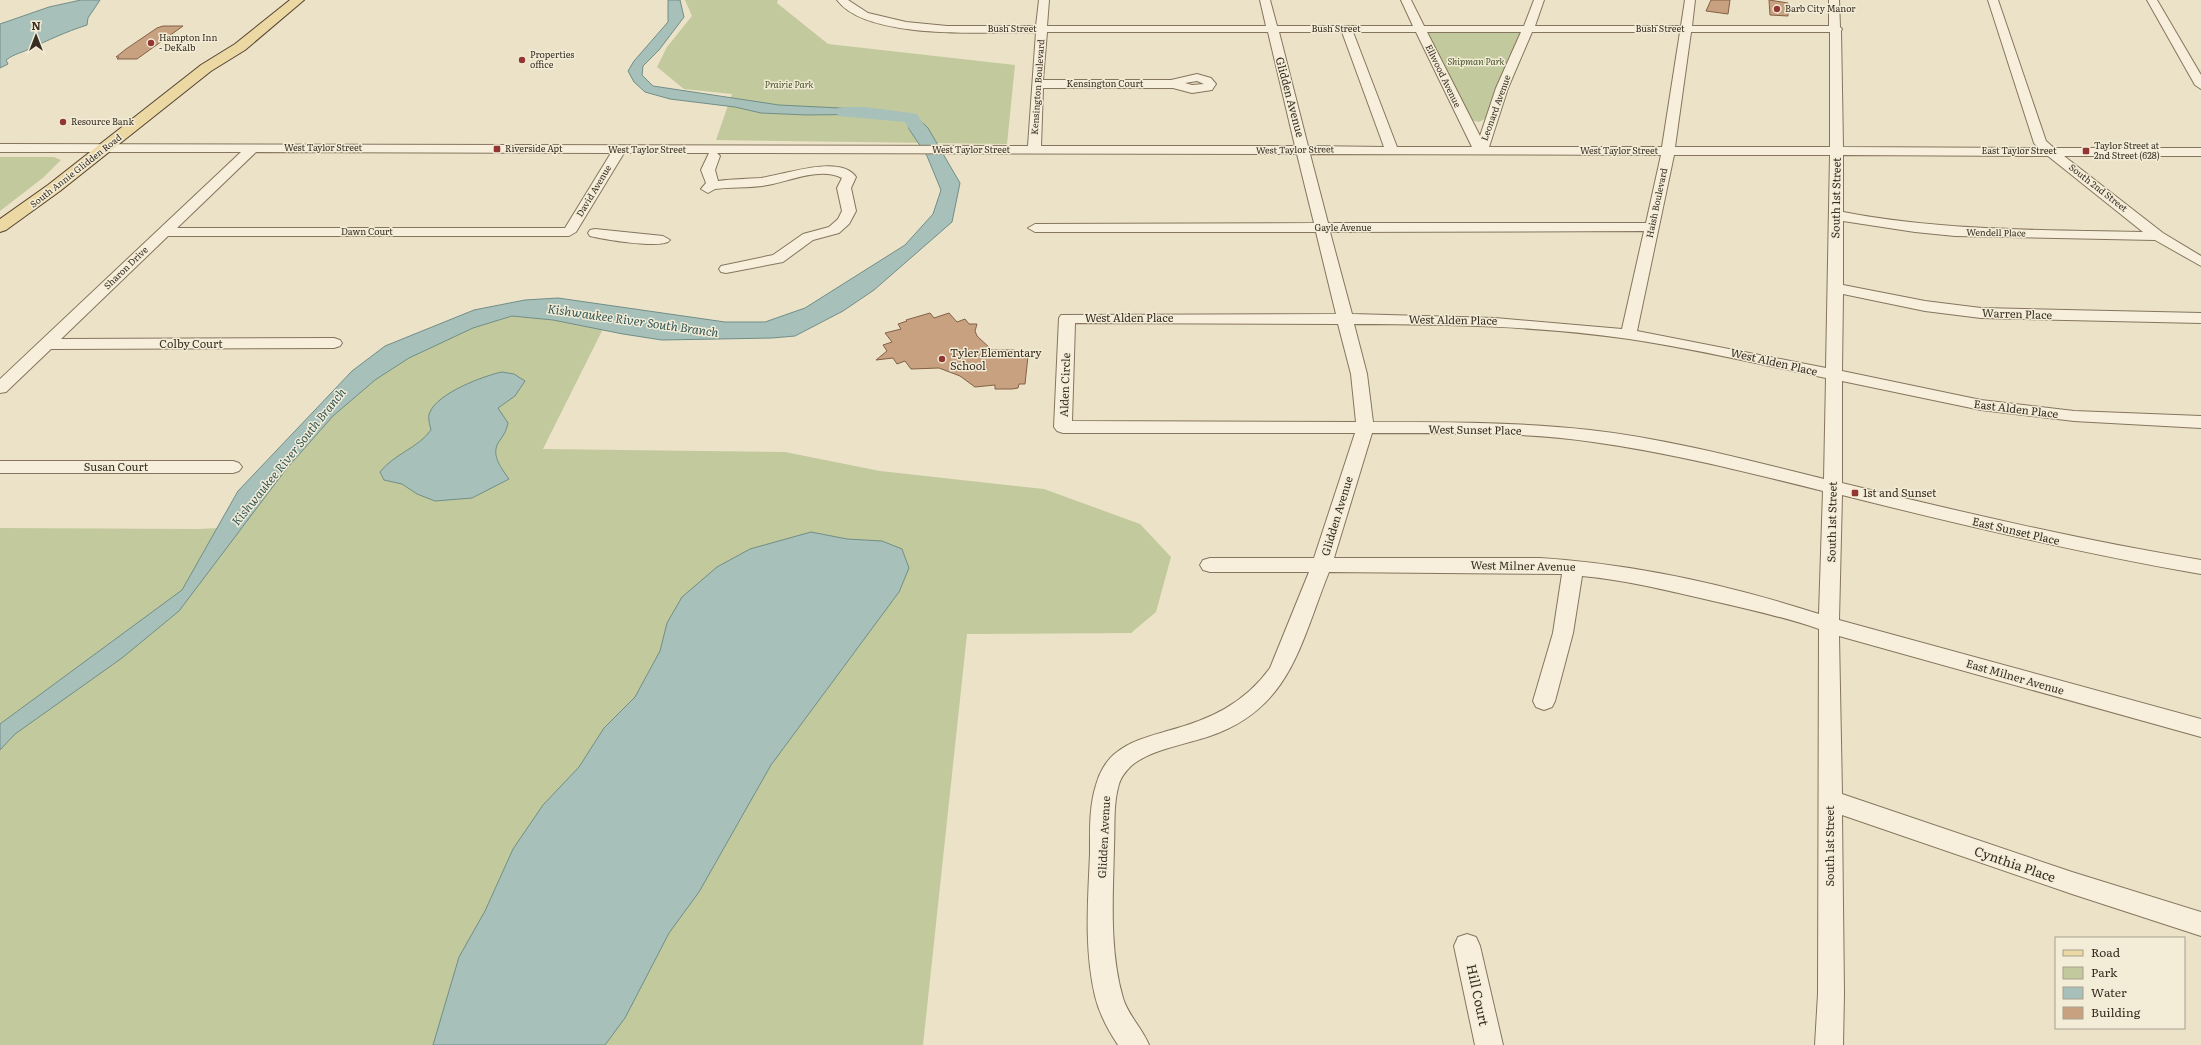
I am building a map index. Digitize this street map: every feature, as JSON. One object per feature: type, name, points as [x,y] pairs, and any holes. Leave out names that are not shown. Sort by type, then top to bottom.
[{"type":"main road","name":"South Annie Glidden Road","points":[[206,68],[224,48],[283,0]]},
{"type":"main road","name":"South Annie Glidden Road","points":[[0,227],[106,148],[206,68],[240,47],[298,0]]},
{"type":"street","name":"Bush Street","points":[[842,0],[851,8],[869,16],[904,25],[948,29],[1837,29]]},
{"type":"street","name":"Kensington Boulevard","points":[[1034,151],[1037,84],[1044,0]]},
{"type":"street","name":"Glidden Avenue","points":[[1135,1045],[1126,1033],[1110,999],[1103,967],[1104,806],[1109,782],[1125,759],[1144,748],[1223,721],[1258,700],[1270,686],[1279,671],[1322,564],[1365,428],[1359,374],[1321,228],[1304,150],[1265,0]]},
{"type":"street","name":"Ellwood Avenue","points":[[1406,0],[1480,151]]},
{"type":"street","name":"Leonard Avenue","points":[[1480,151],[1502,88],[1539,0]]},
{"type":"street","name":"Haish Boulevard","points":[[1629,333],[1668,151],[1690,0]]},
{"type":"street","name":"South 1st Street","points":[[1831,1044],[1830,625],[1837,151],[1837,29],[1834,0]]},
{"type":"street","name":"South 2nd Street","points":[[1993,0],[2040,143],[2158,236],[2201,262]]},
{"type":"street","points":[[2152,0],[2201,85]]},
{"type":"street","points":[[1346,29],[1392,150]]},
{"type":"street","name":"Kensington Court","points":[[1037,84],[1173,84]]},
{"type":"street","name":"West Taylor Street","points":[[0,148],[1034,151],[1837,151]]},
{"type":"street","name":"Sharon Drive","points":[[0,388],[253,148]]},
{"type":"street","name":"David Avenue","points":[[569,232],[619,150]]},
{"type":"street","name":"East Taylor Street","points":[[1837,151],[2201,152]]},
{"type":"street","points":[[713,156],[708,170],[710,187],[770,181],[815,171],[844,173],[849,177],[844,188],[850,211],[844,221],[834,230],[808,238],[778,259],[726,269]]},
{"type":"street","name":"Wendell Place","points":[[1835,215],[1881,224],[1946,232],[2158,236]]},
{"type":"street","name":"Gayle Avenue","points":[[1035,228],[1651,227]]},
{"type":"street","name":"Dawn Court","points":[[164,232],[569,232]]},
{"type":"street","points":[[595,232],[641,239],[663,240]]},
{"type":"street","name":"Warren Place","points":[[1834,288],[1925,306],[1981,313],[2201,318]]},
{"type":"street","name":"West Alden Place","points":[[1067,318],[1494,321],[1629,333],[1716,350],[1834,376]]},
{"type":"street","name":"Alden Circle","points":[[1067,318],[1063,427],[1112,427]]},
{"type":"street","name":"Colby Court","points":[[47,344],[334,343]]},
{"type":"street","name":"East Alden Place","points":[[1834,376],[1957,401],[2026,411],[2074,416],[2201,422]]},
{"type":"street","name":"West Sunset Place","points":[[1112,427],[1508,430],[1592,436],[1692,453],[1833,487]]},
{"type":"street","name":"Susan Court","points":[[0,467],[233,467]]},
{"type":"street","name":"East Sunset Place","points":[[1833,487],[2035,536],[2112,552],[2201,567]]},
{"type":"street","name":"West Milner Avenue","points":[[1210,565],[1322,564],[1573,567],[1671,583],[1789,612],[1830,625]]},
{"type":"street","points":[[1544,701],[1563,633],[1573,567]]},
{"type":"street","name":"East Milner Avenue","points":[[1830,625],[2201,728]]},
{"type":"street","name":"Cynthia Place","points":[[1830,801],[2072,883],[2201,924]]},
{"type":"street","name":"Hill Court","points":[[1467,946],[1489,1045]]},
{"type":"green space","name":"Prairie Park","points":[[685,0],[778,0],[777,3],[828,44],[1015,65],[1007,144],[716,140],[732,94],[684,89],[657,67],[667,47],[692,16]]},
{"type":"green space","name":"Shipman Park","points":[[1427,31],[1520,31],[1487,118],[1479,122],[1471,120]]},
{"type":"green space","points":[[0,157],[54,157],[61,160],[44,177],[0,211]]},
{"type":"green space","points":[[512,316],[553,320],[603,329],[543,449],[785,452],[880,471],[1044,489],[1140,524],[1171,557],[1156,612],[1131,633],[967,634],[923,1045],[0,1045],[0,528],[198,529],[241,527],[308,442],[338,411],[371,382],[408,357],[449,337]]},
{"type":"water","points":[[81,0],[100,0],[88,18],[87,25],[64,33],[12,56],[6,60],[8,64],[0,68],[0,24],[49,7]]},
{"type":"water","points":[[668,0],[680,0],[684,17],[659,50],[643,66],[642,75],[653,86],[779,105],[881,110],[916,116],[928,128],[960,183],[952,222],[874,290],[843,311],[795,336],[772,338],[662,340],[553,320],[512,316],[473,328],[409,358],[375,380],[333,416],[287,468],[179,611],[122,658],[15,734],[0,750],[0,724],[182,590],[238,491],[352,371],[385,346],[474,310],[525,300],[558,298],[725,322],[765,322],[805,308],[905,245],[933,214],[941,190],[927,156],[909,129],[907,120],[882,114],[807,115],[761,113],[735,107],[670,99],[645,92],[634,82],[628,71],[634,61],[668,22]]},
{"type":"water","points":[[502,372],[514,374],[525,381],[515,396],[498,408],[508,423],[496,448],[496,453],[498,462],[509,479],[472,498],[435,501],[417,494],[402,484],[384,480],[380,472],[392,460],[420,442],[431,430],[429,421],[430,412],[442,398],[473,381]]},
{"type":"water","points":[[811,532],[847,539],[882,541],[902,549],[909,568],[899,592],[771,765],[699,892],[669,933],[625,1018],[605,1045],[433,1045],[459,957],[485,911],[513,849],[543,805],[579,767],[604,728],[635,697],[660,651],[667,623],[682,597],[717,567],[750,549]]},
{"type":"building","points":[[1711,0],[1730,0],[1728,14],[1706,11]]},
{"type":"building","points":[[1769,0],[1788,3],[1788,16],[1770,15]]},
{"type":"building","name":"Hampton Inn - DeKalb","points":[[163,26],[183,26],[137,59],[117,59],[119,57],[116,57],[126,49],[157,28]]},
{"type":"building","name":"Tyler Elementary School","points":[[930,313],[934,318],[949,313],[957,322],[965,319],[969,324],[977,324],[975,331],[977,336],[992,350],[1015,350],[1015,356],[1028,356],[1025,384],[1019,384],[1018,388],[1012,389],[995,389],[995,385],[975,387],[960,376],[939,368],[911,369],[905,361],[897,364],[893,358],[876,360],[887,351],[883,345],[892,342],[885,333],[901,329],[898,324],[907,321],[906,320]]},
{"type":"waterway","name":"Kishwaukee River South Branch","points":[[844,112],[865,112],[911,118],[916,126]]},
{"type":"place","name":"Barb City Manor","points":[[1777,9]]},
{"type":"place","name":"Hampton Inn - DeKalb","points":[[151,43]]},
{"type":"place","name":"Properties office","points":[[522,60]]},
{"type":"place","name":"Resource Bank","points":[[63,122]]},
{"type":"place","name":"Riverside Apt","points":[[497,149]]},
{"type":"place","name":"Taylor Street at 2nd Street (628)","points":[[2086,151]]},
{"type":"place","name":"Tyler Elementary School","points":[[942,359]]},
{"type":"place","name":"1st and Sunset","points":[[1855,493]]}]
